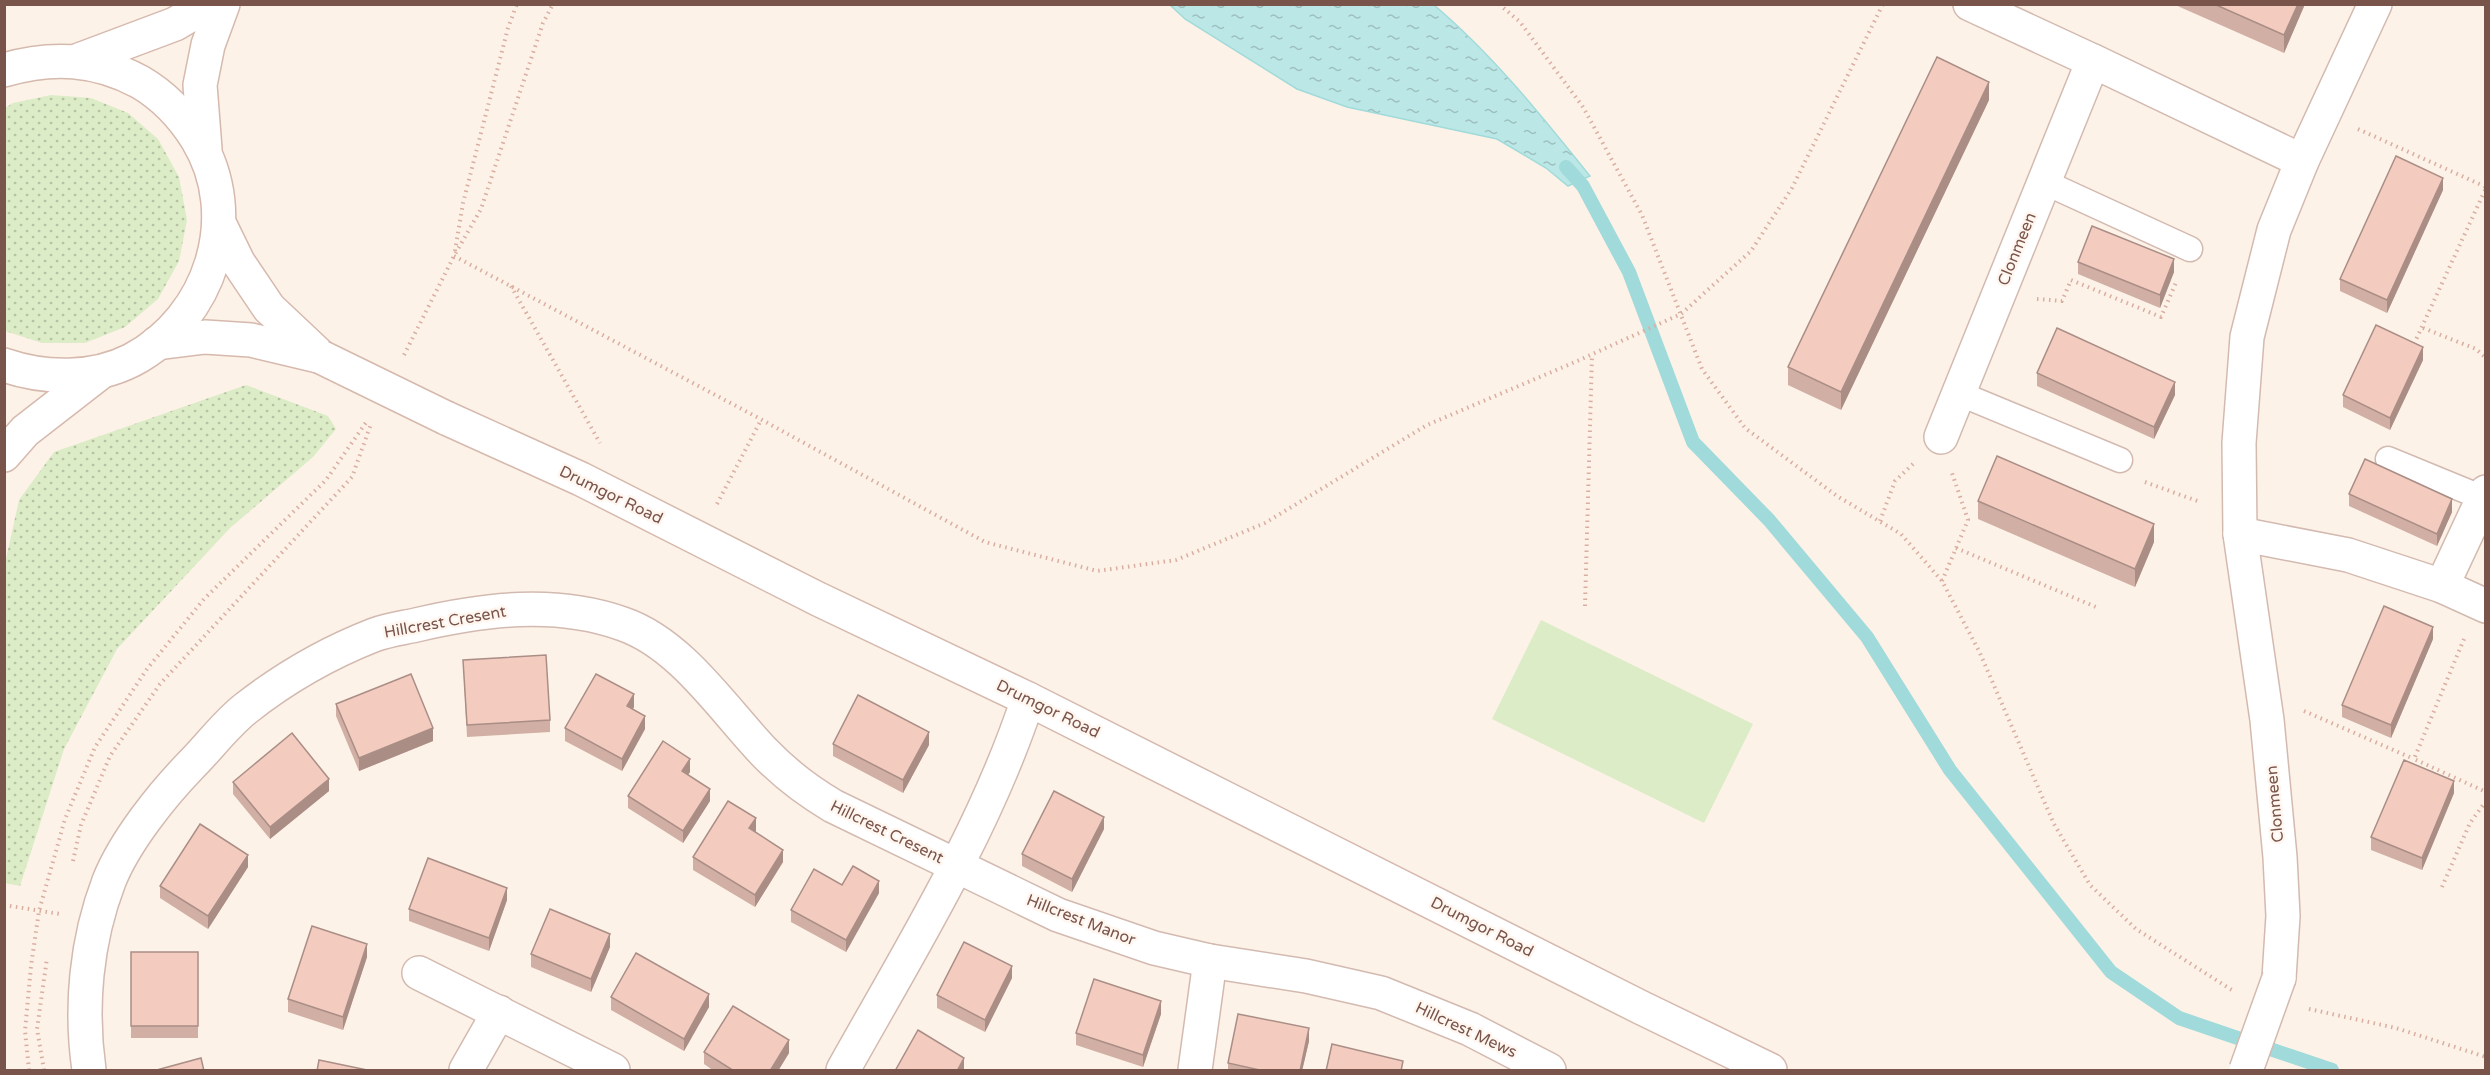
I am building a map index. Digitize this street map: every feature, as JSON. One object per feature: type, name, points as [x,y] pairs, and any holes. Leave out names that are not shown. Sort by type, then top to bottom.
[{"type":"street","points":[[79,60],[175,24],[209,4]]},
{"type":"street","points":[[205,153],[200,85],[208,45],[223,4]]},
{"type":"street","points":[[1970,4],[2302,161]]},
{"type":"street","name":"Clonmeen","points":[[2246,1071],[2278,978],[2283,916],[2280,857],[2267,720],[2240,525],[2239,442],[2247,338],[2274,230],[2302,161],[2375,4]]},
{"type":"street","points":[[4,70],[42,61],[79,60],[119,70],[154,90],[184,118],[205,153],[216,187],[219,223],[208,278],[195,302],[178,325],[157,344],[132,360],[102,371],[65,376],[26,373],[4,365]]},
{"type":"street","name":"Clonmeen","points":[[1941,436],[2093,61]]},
{"type":"street","name":"Drumgor Road","points":[[219,223],[238,262],[269,308],[321,357]]},
{"type":"street","name":"Drumgor Road","points":[[157,344],[205,337],[251,340],[321,357],[446,418],[581,479],[818,599],[1028,699],[1770,1071]]},
{"type":"street","points":[[4,455],[25,431],[102,371]]},
{"type":"street","points":[[2442,586],[2484,495]]},
{"type":"street","points":[[2240,525],[2349,555],[2442,586],[2482,604]]},
{"type":"street","name":"Hillcrest Cresent","points":[[89,1071],[84,1035],[86,981],[94,930],[110,879],[136,834],[163,794],[244,710],[317,662],[376,634],[488,611],[541,609],[584,612],[626,625],[662,645],[694,672],[764,751],[798,785],[833,806],[956,866]]},
{"type":"street","points":[[843,1071],[956,866],[1011,753],[1028,699]]},
{"type":"street","name":"Hillcrest Manor","points":[[956,866],[1058,915],[1154,948],[1210,961],[1306,976],[1381,993]]},
{"type":"street","points":[[1195,1071],[1210,961]]},
{"type":"street","points":[[419,973],[613,1071]]},
{"type":"street","name":"Hillcrest Mews","points":[[1381,993],[1470,1029],[1549,1071]]},
{"type":"street","points":[[466,1071],[499,1012]]},
{"type":"lane","points":[[2044,182],[2190,249]]},
{"type":"lane","points":[[1958,393],[2120,460]]},
{"type":"lane","points":[[2388,459],[2484,495]]},
{"type":"path","points":[[454,256],[463,203],[508,28],[517,4]]},
{"type":"path","points":[[403,356],[454,256],[481,209],[543,23],[553,4]]},
{"type":"path","points":[[1499,4],[1520,22],[1583,107],[1642,215],[1702,369],[1745,428],[1837,496],[1901,534],[1942,581],[1978,651],[2054,824],[2090,885],[2136,929],[2230,991],[2241,993]]},
{"type":"path","points":[[454,256],[985,542],[1097,571],[1176,560],[1265,523],[1427,425],[1592,355],[1681,314],[1751,251],[1792,188],[1883,4]]},
{"type":"path","points":[[2325,114],[2486,187],[2414,344]]},
{"type":"path","points":[[1998,295],[2062,301],[2071,280],[2161,317],[2190,249]]},
{"type":"path","points":[[510,286],[600,443]]},
{"type":"path","points":[[2423,328],[2476,349],[2486,358]]},
{"type":"path","points":[[1584,606],[1592,355]]},
{"type":"path","points":[[29,1071],[25,1031],[39,911],[65,819],[95,747],[140,678],[204,598],[326,480],[373,415],[352,477],[160,684],[110,756],[81,825],[71,869]]},
{"type":"path","points":[[715,507],[761,420]]},
{"type":"path","points":[[1880,521],[1895,481],[1941,436],[1968,520],[1942,581]]},
{"type":"path","points":[[2120,460],[2140,480],[2240,525]]},
{"type":"path","points":[[1956,548],[2096,607]]},
{"type":"path","points":[[2414,759],[2482,604]]},
{"type":"path","points":[[2295,708],[2486,792]]},
{"type":"path","points":[[2442,887],[2470,824],[2486,801]]},
{"type":"path","points":[[57,924],[63,903]]},
{"type":"path","points":[[4,905],[60,914]]},
{"type":"path","points":[[44,1071],[37,1029],[48,954]]},
{"type":"path","points":[[2307,1008],[2396,1028],[2486,1057]]},
{"type":"green space","points":[[51,95],[91,98],[128,113],[158,139],[179,177],[187,220],[179,261],[158,299],[125,327],[85,343],[42,343],[5,331],[5,108],[13,103]]},
{"type":"green space","points":[[246,385],[328,416],[336,429],[313,457],[230,528],[117,649],[64,749],[20,886],[5,883],[4,568],[19,500],[54,452]]},
{"type":"green space","points":[[1541,620],[1753,724],[1704,823],[1492,719]]},
{"type":"water","points":[[1170,5],[1434,5],[1496,65],[1535,108],[1590,176],[1568,186],[1546,168],[1497,139],[1347,107],[1297,89],[1185,19]]},
{"type":"building","points":[[2214,4],[2298,4],[2284,35]]},
{"type":"building","points":[[1937,57],[1989,82],[1841,392],[1788,367]]},
{"type":"building","points":[[2396,156],[2443,178],[2387,300],[2340,279]]},
{"type":"building","points":[[2092,226],[2174,259],[2160,295],[2078,262]]},
{"type":"building","points":[[2376,325],[2423,347],[2390,418],[2343,395]]},
{"type":"building","points":[[2057,328],[2175,382],[2154,427],[2037,373]]},
{"type":"building","points":[[1997,456],[2154,524],[2135,569],[1978,501]]},
{"type":"building","points":[[2365,459],[2452,499],[2437,534],[2349,494]]},
{"type":"building","points":[[2384,606],[2433,627],[2391,725],[2342,705]]},
{"type":"building","points":[[546,655],[550,720],[467,725],[463,660]]},
{"type":"building","points":[[411,674],[433,728],[359,758],[336,704]]},
{"type":"building","points":[[596,674],[634,694],[627,706],[645,716],[622,759],[565,728]]},
{"type":"building","points":[[858,695],[929,732],[903,780],[833,744]]},
{"type":"building","points":[[292,733],[329,779],[270,827],[233,782]]},
{"type":"building","points":[[663,741],[690,759],[682,771],[710,789],[683,831],[628,796]]},
{"type":"building","points":[[2404,760],[2454,781],[2422,858],[2371,837]]},
{"type":"building","points":[[1054,791],[1104,817],[1072,879],[1022,854]]},
{"type":"building","points":[[728,801],[756,818],[749,828],[783,850],[755,895],[693,857]]},
{"type":"building","points":[[200,824],[248,855],[208,916],[160,886]]},
{"type":"building","points":[[428,858],[507,888],[489,938],[409,909]]},
{"type":"building","points":[[853,866],[879,881],[846,940],[791,910],[814,869],[842,885]]},
{"type":"building","points":[[550,909],[610,934],[591,979],[531,954]]},
{"type":"building","points":[[312,926],[367,944],[343,1017],[288,999]]},
{"type":"building","points":[[964,942],[1012,966],[985,1020],[937,995]]},
{"type":"building","points":[[131,952],[198,952],[198,1026],[131,1026]]},
{"type":"building","points":[[636,953],[709,994],[684,1039],[611,997]]},
{"type":"building","points":[[1094,979],[1161,1001],[1143,1055],[1076,1033]]},
{"type":"building","points":[[733,1006],[789,1040],[770,1071],[734,1071],[704,1052]]},
{"type":"building","points":[[1238,1014],[1309,1028],[1300,1071],[1264,1071],[1228,1063]]},
{"type":"building","points":[[918,1030],[964,1058],[957,1071],[895,1071]]},
{"type":"building","points":[[1332,1044],[1403,1061],[1401,1071],[1326,1071]]},
{"type":"building","points":[[201,1058],[204,1071],[153,1071]]},
{"type":"building","points":[[319,1060],[372,1071],[317,1071]]},
{"type":"waterway","points":[[1566,167],[1583,186],[1629,272],[1693,442],[1769,520],[1867,637],[1950,770],[2111,972],[2179,1018],[2332,1070]]}]
